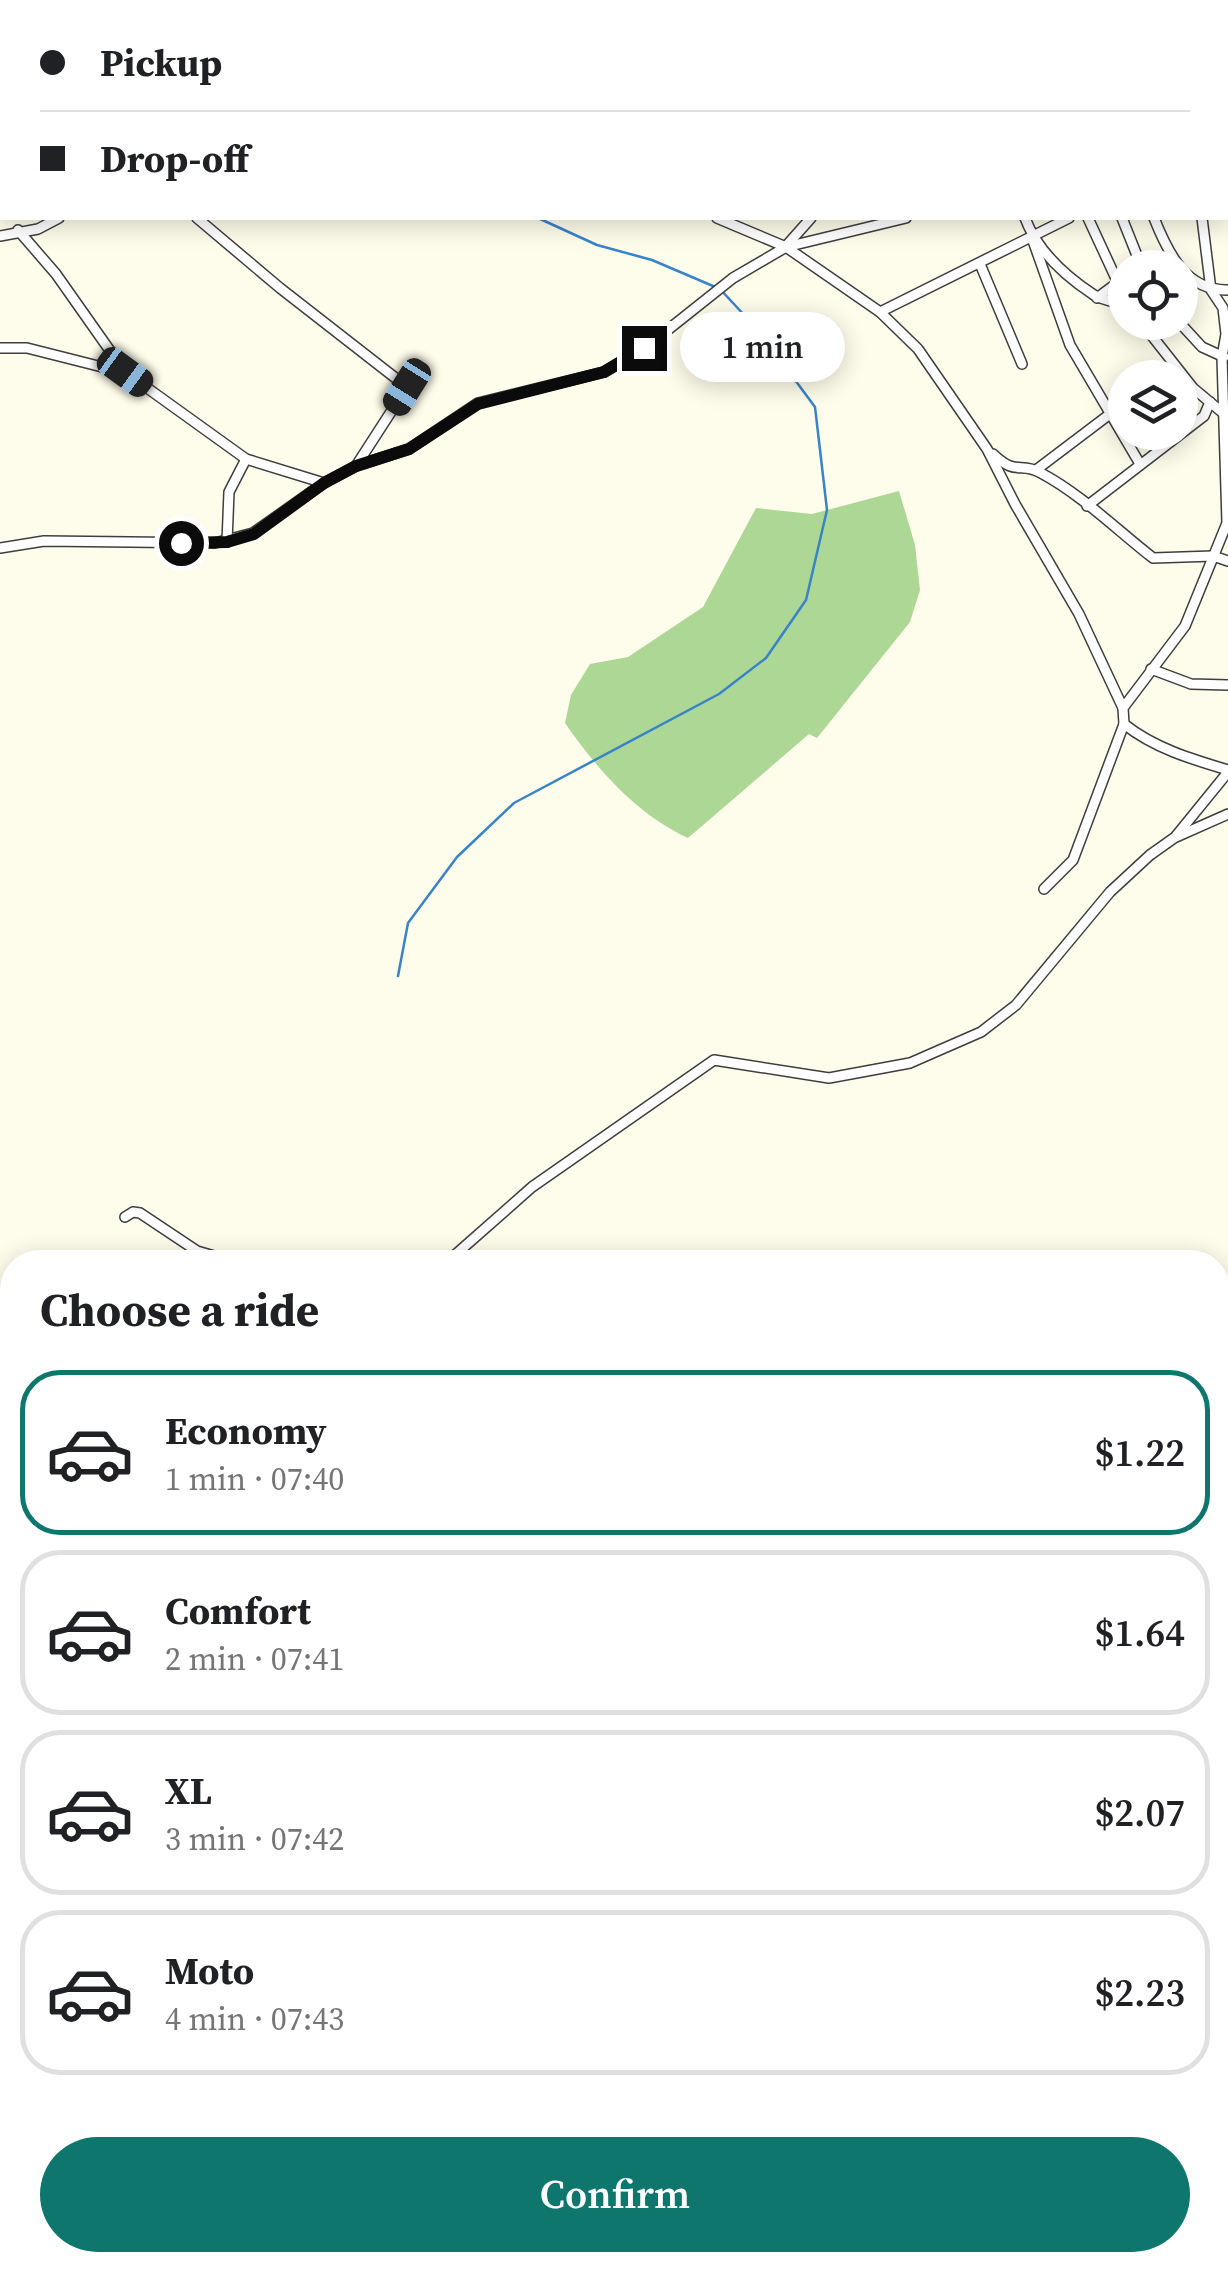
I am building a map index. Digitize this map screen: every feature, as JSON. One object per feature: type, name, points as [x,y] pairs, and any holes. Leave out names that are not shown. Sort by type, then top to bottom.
[{"type":"street","points":[[0,236],[38,229],[54,220]]},
{"type":"street","points":[[199,220],[407,387],[356,466]]},
{"type":"street","points":[[722,220],[786,247],[880,312],[918,349],[987,449],[1079,614],[1124,708],[1124,724],[1073,860],[1044,888]]},
{"type":"street","points":[[786,247],[809,220]]},
{"type":"street","points":[[0,548],[44,541],[227,542],[268,525],[324,483],[356,466],[409,449],[478,404],[604,372],[644,348],[733,278],[786,247],[898,220]]},
{"type":"street","points":[[1026,220],[1070,345],[1108,411]]},
{"type":"street","points":[[880,312],[1065,220]]},
{"type":"street","points":[[1089,220],[1108,255]]},
{"type":"street","points":[[1123,220],[1135,250]]},
{"type":"street","points":[[1124,708],[1185,626],[1228,523],[1223,308],[1211,290],[1182,272],[1155,220]]},
{"type":"street","points":[[1202,220],[1211,290]]},
{"type":"street","points":[[18,230],[56,274],[125,372],[246,460],[324,483]]},
{"type":"street","points":[[1032,238],[1098,298],[1108,299]]},
{"type":"street","points":[[980,264],[1022,364]]},
{"type":"street","points":[[1098,298],[1108,290]]},
{"type":"street","points":[[1211,290],[1228,290]]},
{"type":"street","points":[[1154,340],[1223,413]]},
{"type":"street","points":[[1196,340],[1225,357]]},
{"type":"street","points":[[0,348],[28,348],[125,372]]},
{"type":"street","points":[[1087,506],[1204,416],[1210,402]]},
{"type":"street","points":[[1036,470],[1108,416]]},
{"type":"street","points":[[987,449],[1008,468],[1036,470],[1153,558],[1213,556],[1228,561]]},
{"type":"street","points":[[1132,450],[1140,464]]},
{"type":"street","points":[[227,542],[230,492],[246,460]]},
{"type":"street","points":[[1151,669],[1191,684],[1228,685]]},
{"type":"street","points":[[461,1250],[532,1187],[714,1060],[829,1078],[910,1063],[981,1032],[1016,1005],[1110,892],[1174,838],[1228,771],[1181,756],[1139,736],[1124,724]]},
{"type":"street","points":[[1174,838],[1228,814]]},
{"type":"street","points":[[125,1217],[140,1213],[196,1250]]},
{"type":"green space","points":[[899,491],[915,545],[920,590],[910,622],[817,738],[809,734],[688,838],[651,816],[604,773],[565,723],[571,695],[590,664],[628,657],[703,607],[756,508],[812,514]]},
{"type":"waterway","points":[[398,976],[408,923],[457,857],[514,803],[719,694],[766,658],[806,600],[827,510],[815,407],[758,330],[720,289],[652,260],[597,245],[542,220]]},
{"type":"route","points":[[181,543],[227,542],[254,534],[324,483],[356,466],[409,449],[478,404],[604,372],[644,348]]}]
